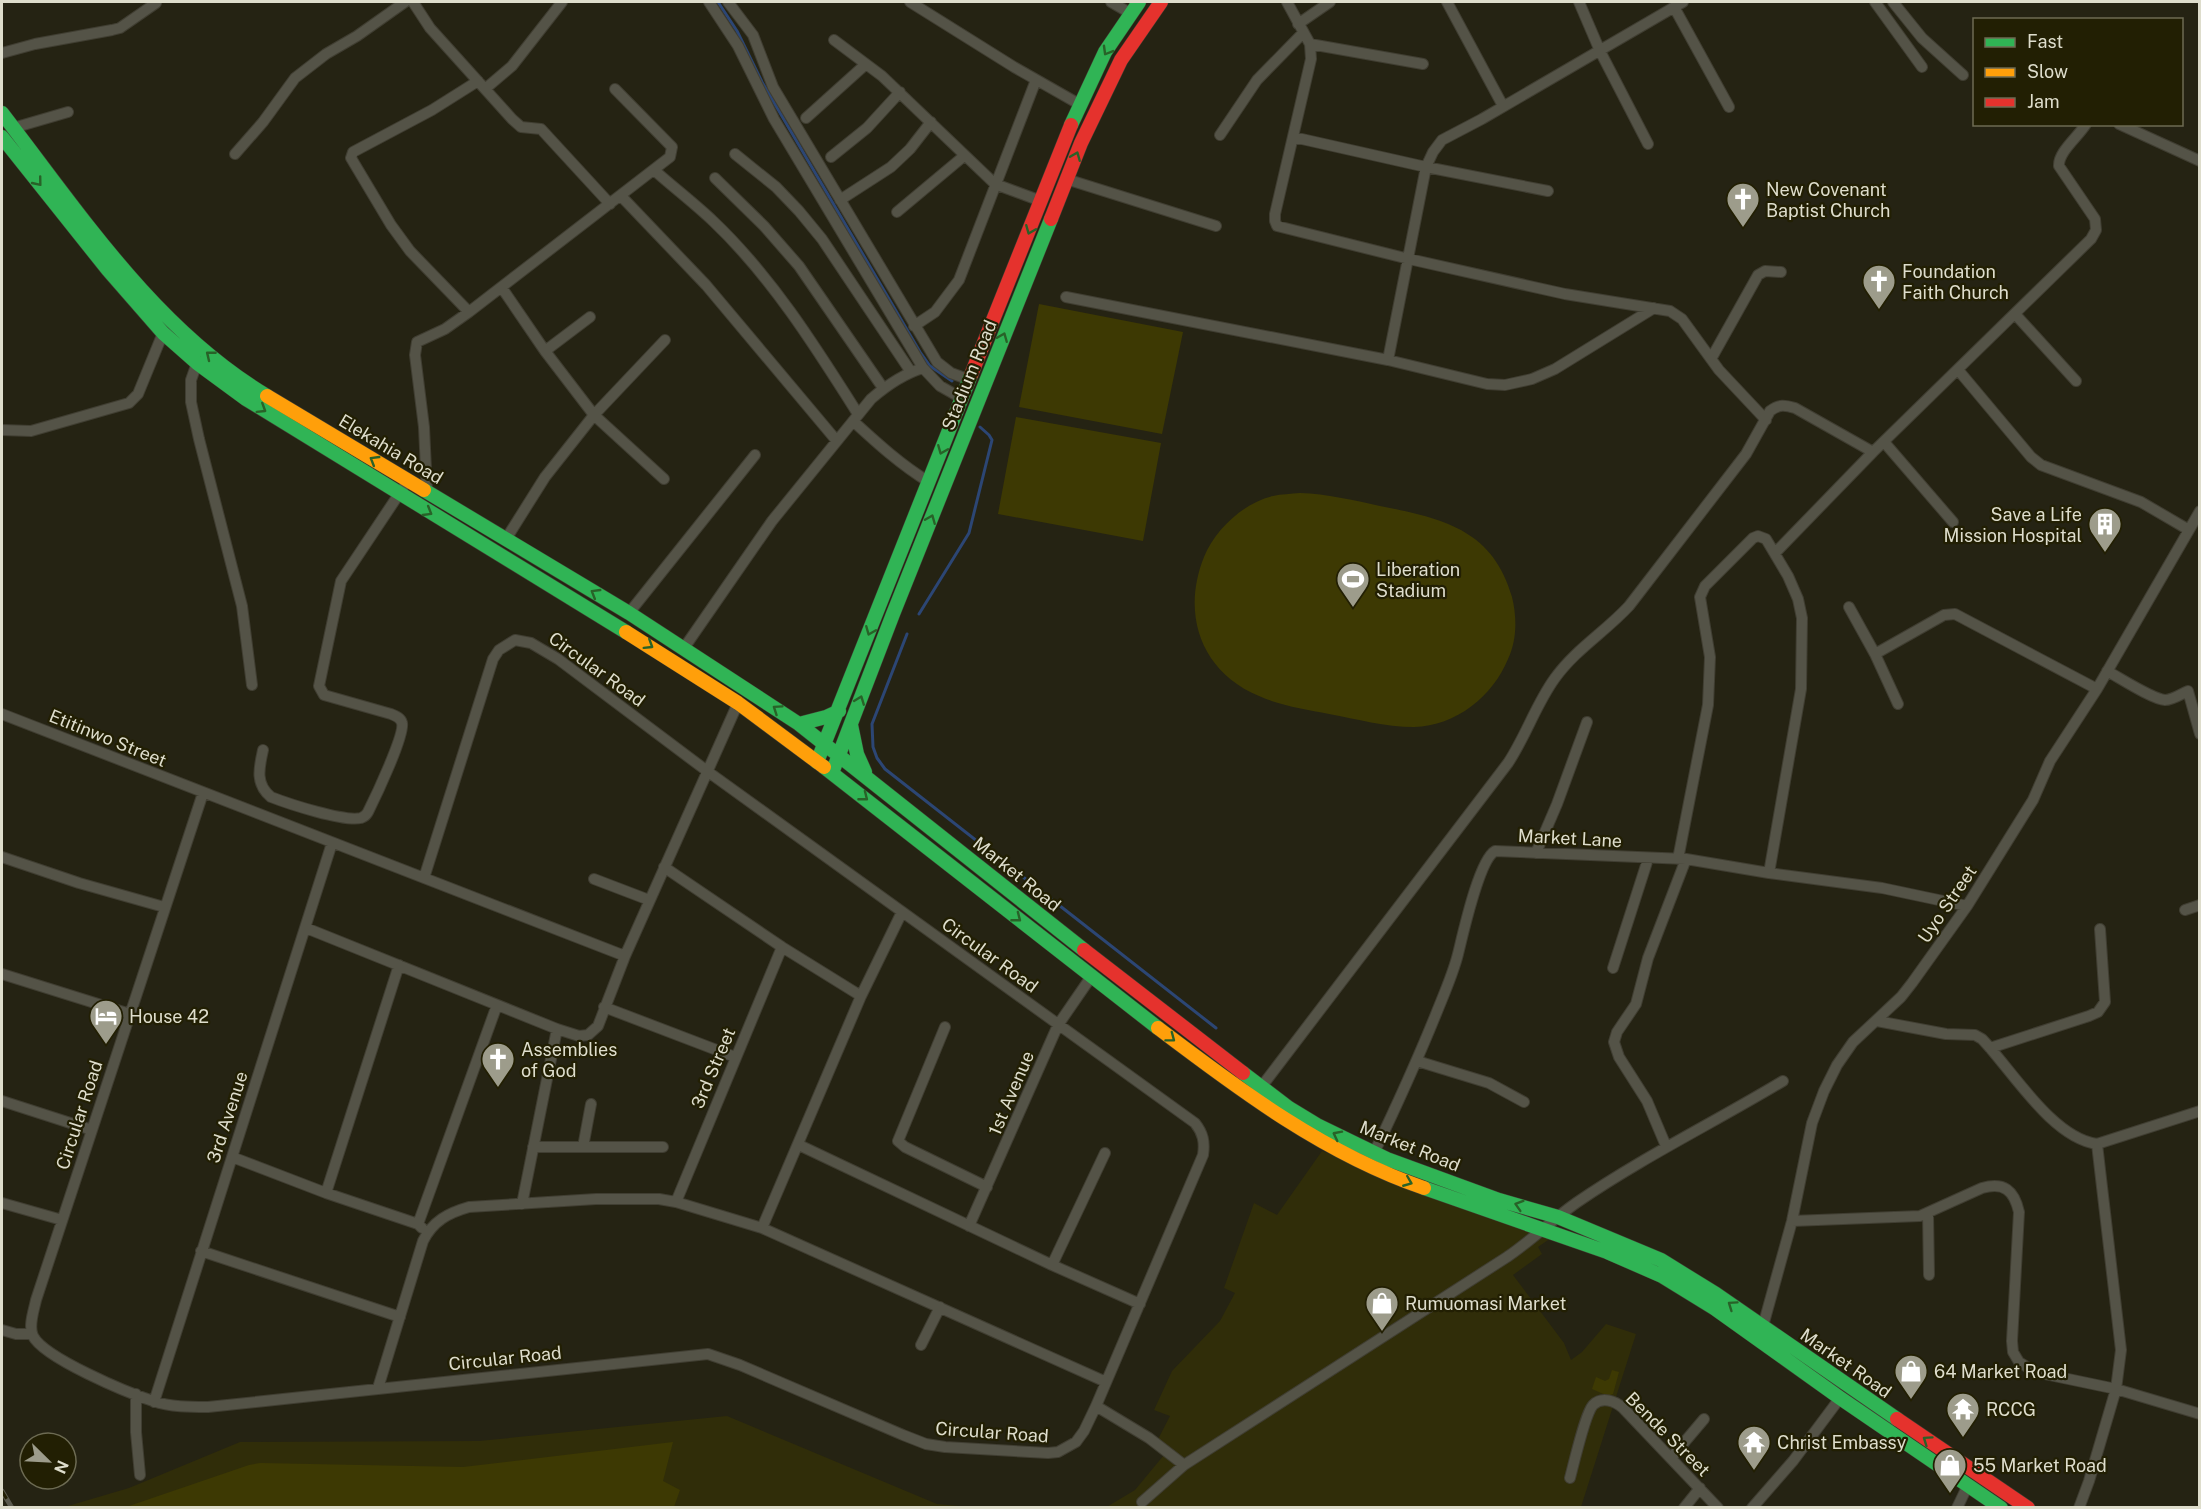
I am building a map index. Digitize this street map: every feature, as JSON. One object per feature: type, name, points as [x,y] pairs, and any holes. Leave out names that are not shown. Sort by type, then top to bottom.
[{"type":"main road","name":"Stadium Road","points":[[832,773],[1066,179],[1120,60],[1161,2]]},
{"type":"main road","name":"Stadium Road","points":[[818,762],[1079,104],[1106,52],[1134,7]]},
{"type":"main road","name":"Elekahia Road","points":[[2,113],[117,260],[154,302],[196,343],[244,382],[629,613],[825,743]]},
{"type":"main road","name":"Elekahia Road","points":[[2,137],[108,270],[163,333],[197,363],[246,399],[645,643],[738,703],[818,762]]},
{"type":"main road","points":[[799,724],[839,711]]},
{"type":"main road","points":[[851,725],[857,754],[867,776]]},
{"type":"main road","name":"Market Road","points":[[825,743],[1041,917],[1290,1108],[1317,1125],[1374,1153],[1499,1200],[1558,1217],[1661,1260],[1697,1281],[1956,1461],[2028,1508]]},
{"type":"main road","name":"Market Road","points":[[818,762],[1091,977],[1241,1091],[1311,1136],[1366,1165],[1417,1186],[1545,1229],[1662,1276],[1714,1308],[1840,1398],[2001,1508]]},
{"type":"street","points":[[235,154],[263,122],[295,78],[326,54],[357,36],[405,2]]},
{"type":"street","points":[[413,2],[430,28],[521,127],[541,129],[610,204]]},
{"type":"street","points":[[469,312],[453,298],[404,242],[391,225],[351,158],[353,152],[365,144],[482,85],[512,66],[562,2]]},
{"type":"street","points":[[708,2],[738,46],[774,119],[923,368],[940,386],[963,399]]},
{"type":"street","points":[[728,2],[753,35],[773,87],[914,326],[942,367],[970,380]]},
{"type":"street","points":[[910,2],[1079,104]]},
{"type":"street","points":[[1111,2],[1134,7]]},
{"type":"street","points":[[1287,2],[1310,44],[1311,59],[1275,214],[1277,226],[1565,294],[1670,311],[1678,315],[1737,391],[1766,420]]},
{"type":"street","points":[[1220,135],[1257,80],[1301,28],[1330,2]]},
{"type":"street","points":[[1448,2],[1503,106]]},
{"type":"street","points":[[1579,2],[1600,51],[1648,144]]},
{"type":"street","points":[[1875,2],[1922,67]]},
{"type":"street","points":[[1893,2],[1922,38],[1963,75]]},
{"type":"street","points":[[2,53],[45,42],[120,28],[156,3]]},
{"type":"street","points":[[1388,360],[1426,167],[1442,140],[1679,4],[1729,107]]},
{"type":"street","points":[[834,40],[900,93],[994,184],[1041,201]]},
{"type":"street","points":[[1310,44],[1423,64]]},
{"type":"street","points":[[806,118],[866,64]]},
{"type":"street","points":[[914,326],[935,312],[959,280],[994,184],[1036,80]]},
{"type":"street","points":[[427,491],[424,427],[415,363],[416,344],[420,339],[445,329],[502,288],[670,157],[672,147],[615,89]]},
{"type":"street","points":[[831,157],[867,128],[900,93]]},
{"type":"street","points":[[14,128],[68,112]]},
{"type":"street","points":[[840,200],[891,167],[910,149],[931,122]]},
{"type":"street","points":[[1775,554],[1873,452],[1959,371],[2091,239],[2096,230],[2095,219],[2060,166],[2059,160],[2084,126]]},
{"type":"street","points":[[2123,126],[2199,161]]},
{"type":"street","points":[[1293,137],[1548,191]]},
{"type":"street","points":[[735,154],[776,187],[810,225],[911,372]]},
{"type":"street","points":[[897,212],[964,156]]},
{"type":"street","points":[[654,170],[714,221],[755,267],[795,316],[856,417],[901,464],[929,482]]},
{"type":"street","points":[[715,178],[764,226],[799,266],[883,388]]},
{"type":"street","points":[[1066,179],[1216,225]]},
{"type":"street","points":[[621,196],[706,285],[836,440]]},
{"type":"street","points":[[1711,359],[1758,275],[1765,271],[1781,272]]},
{"type":"street","points":[[502,288],[545,351],[594,415],[664,479]]},
{"type":"street","points":[[1066,297],[1388,360],[1487,384],[1518,383],[1555,369],[1654,308]]},
{"type":"street","points":[[2015,314],[2076,381]]},
{"type":"street","points":[[545,351],[590,317]]},
{"type":"street","points":[[2,430],[31,431],[129,403],[138,394],[163,333]]},
{"type":"street","points":[[506,539],[545,477],[594,415],[664,340]]},
{"type":"street","points":[[197,363],[191,380],[192,402],[199,439],[242,606],[252,685]]},
{"type":"street","points":[[684,648],[772,521],[836,440],[883,388],[923,368]]},
{"type":"street","points":[[1959,371],[2031,457],[2041,465],[2141,502],[2188,530]]},
{"type":"street","points":[[1241,1091],[1262,1086],[1508,763],[1556,677],[1574,654],[1606,629],[1629,606],[1746,454],[1770,411],[1776,406],[1785,405],[1873,452]]},
{"type":"street","points":[[1884,442],[1953,522]]},
{"type":"street","points":[[629,613],[755,455]]},
{"type":"street","points":[[263,750],[258,774],[264,791],[271,797],[330,814],[357,818],[363,817],[368,812],[398,740],[402,723],[392,714],[324,695],[319,686],[341,581],[408,480]]},
{"type":"street","name":"Uyo Street","points":[[1763,1326],[1792,1221],[1812,1123],[1837,1065],[1853,1042],[1912,983],[1967,906],[2033,800],[2050,761],[2097,689],[2199,511]]},
{"type":"street","points":[[1666,1146],[1647,1101],[1619,1058],[1614,1042],[1617,1032],[1636,1004],[1648,958],[1682,859],[1708,705],[1710,657],[1700,597],[1705,586],[1753,538],[1758,536],[1766,539],[1798,599],[1802,618],[1803,643],[1801,689],[1769,873]]},
{"type":"street","points":[[1849,607],[1875,654],[1898,704]]},
{"type":"street","points":[[1875,654],[1944,615],[1955,614],[2097,689]]},
{"type":"street","name":"Circular Road","points":[[203,793],[36,1300],[31,1323],[32,1334],[41,1346],[84,1371],[154,1402],[184,1407],[208,1407],[708,1354],[762,1374],[926,1444],[1048,1453],[1067,1449],[1076,1442],[1096,1406],[1203,1155],[1205,1144],[1195,1123],[707,771],[553,655],[531,643],[515,640],[499,650],[493,659],[424,878]]},
{"type":"street","points":[[2107,671],[2156,698],[2165,700],[2188,691],[2199,734]]},
{"type":"street","points":[[306,928],[557,1029],[579,1036],[588,1035],[597,1026],[625,956],[738,703]]},
{"type":"street","name":"Etitinwo Street","points":[[2,714],[625,956]]},
{"type":"street","points":[[1536,853],[1587,722]]},
{"type":"street","name":"3rd Avenue","points":[[154,1402],[332,843]]},
{"type":"street","name":"Market Lane","points":[[1374,1153],[1417,1061],[1455,965],[1474,894],[1489,856],[1495,851],[1682,859],[1882,888],[1967,906]]},
{"type":"street","points":[[2,857],[79,883],[164,907]]},
{"type":"street","points":[[1613,968],[1648,859]]},
{"type":"street","points":[[664,867],[782,947],[861,996]]},
{"type":"street","points":[[594,879],[650,900]]},
{"type":"street","points":[[2185,910],[2199,905]]},
{"type":"street","points":[[762,1228],[861,996],[902,912]]},
{"type":"street","points":[[1990,1048],[2098,1012],[2105,1002],[2100,928]]},
{"type":"street","name":"3rd Street","points":[[676,1202],[782,947]]},
{"type":"street","points":[[326,1193],[399,965]]},
{"type":"street","points":[[2,974],[130,1014]]},
{"type":"street","name":"1st Avenue","points":[[969,1226],[1058,1025],[1091,977]]},
{"type":"street","points":[[418,1224],[497,1005]]},
{"type":"street","points":[[604,1007],[735,1057]]},
{"type":"street","points":[[1876,1021],[1946,1034],[1974,1035],[1990,1048],[2030,1096],[2060,1126],[2085,1142],[2097,1144],[2199,1111]]},
{"type":"street","points":[[945,1027],[898,1141],[905,1147],[987,1187]]},
{"type":"street","points":[[522,1204],[557,1029]]},
{"type":"street","points":[[1417,1061],[1489,1083],[1524,1102]]},
{"type":"street","points":[[1142,1502],[1184,1465],[1507,1257],[1576,1203],[1666,1146],[1729,1114],[1783,1081]]},
{"type":"street","points":[[2,1101],[92,1130]]},
{"type":"street","points":[[583,1147],[591,1104]]},
{"type":"street","points":[[2079,1508],[2116,1389],[2121,1350],[2097,1144]]},
{"type":"street","points":[[799,1145],[1052,1265],[1140,1304]]},
{"type":"street","points":[[533,1147],[663,1147]]},
{"type":"street","points":[[1052,1265],[1105,1153]]},
{"type":"street","points":[[232,1157],[326,1193],[418,1224],[427,1233]]},
{"type":"street","points":[[1792,1221],[1906,1218],[1928,1213],[1982,1188],[1993,1185],[2006,1188],[2013,1194],[2019,1212],[2012,1341],[2013,1353],[2019,1362],[2035,1372],[2116,1389],[2199,1414]]},
{"type":"street","points":[[378,1388],[410,1278],[427,1233],[437,1221],[454,1211],[469,1207],[596,1198],[659,1199],[676,1202],[762,1228],[1106,1382]]},
{"type":"street","points":[[2,1203],[62,1220]]},
{"type":"street","points":[[1928,1213],[1929,1275]]},
{"type":"street","points":[[201,1251],[400,1317]]},
{"type":"street","points":[[921,1345],[940,1307]]},
{"type":"street","points":[[2,1330],[16,1334],[32,1334]]},
{"type":"street","points":[[136,1394],[136,1432],[140,1475]]},
{"type":"street","points":[[1752,1508],[1793,1461],[1840,1398]]},
{"type":"street","name":"Bende Street","points":[[1569,1478],[1590,1411],[1599,1401],[1611,1400],[1617,1403],[1718,1508]]},
{"type":"street","points":[[1096,1406],[1149,1438],[1184,1465]]},
{"type":"street","points":[[1671,1458],[1704,1419]]},
{"type":"street","points":[[1957,1508],[1968,1485]]},
{"type":"street","points":[[1684,1508],[1700,1488]]},
{"type":"shaded area","points":[[1039,304],[1183,332],[1162,434],[1019,407]]},
{"type":"shaded area","points":[[1016,417],[1161,443],[1143,541],[998,514]]},
{"type":"shaded area","points":[[1300,493],[1350,500],[1444,522],[1478,541],[1492,556],[1503,574],[1512,597],[1515,612],[1515,636],[1511,652],[1501,673],[1483,697],[1458,715],[1444,721],[1414,727],[1392,726],[1294,707],[1267,699],[1239,685],[1223,672],[1210,657],[1201,639],[1196,620],[1197,578],[1204,557],[1215,537],[1241,511],[1273,496]]},
{"type":"shaded area","name":"Rumuomasi Market","points":[[1322,1151],[1551,1238],[1538,1247],[1542,1254],[1513,1275],[1564,1343],[1571,1360],[1582,1352],[1606,1324],[1636,1334],[1581,1507],[1105,1508],[1135,1490],[1164,1455],[1154,1447],[1170,1416],[1154,1410],[1172,1371],[1220,1321],[1235,1293],[1224,1288],[1254,1203],[1277,1215]]},
{"type":"shaded area","points":[[1612,1370],[1619,1372],[1613,1394],[1608,1396],[1592,1389],[1596,1377],[1605,1381],[1609,1379]]},
{"type":"shaded area","points":[[727,1416],[937,1504],[970,1507],[61,1508],[129,1488],[240,1442],[479,1441]]},
{"type":"shaded area","points":[[673,1442],[663,1481],[680,1490],[674,1507],[126,1507],[260,1463],[463,1467]]},
{"type":"waterway","points":[[718,2],[737,31],[762,82],[920,352],[930,366],[952,381]]},
{"type":"waterway","points":[[919,614],[969,533],[992,440],[980,427]]},
{"type":"waterway","points":[[907,634],[872,724],[873,747],[885,769],[1216,1028]]},
{"type":"railway","points":[[2,1491],[12,1508]]},
{"type":"traffic: fast","points":[[1071,125],[1105,52],[1139,2]]},
{"type":"traffic: fast","points":[[2,113],[91,229],[154,304],[189,338],[227,369],[267,396]]},
{"type":"traffic: fast","points":[[2,137],[108,270],[163,333],[197,363],[246,399],[626,632]]},
{"type":"traffic: fast","points":[[832,773],[1051,219]]},
{"type":"traffic: fast","points":[[817,762],[971,375]]},
{"type":"traffic: fast","points":[[424,490],[629,613],[799,724],[1084,950]]},
{"type":"traffic: fast","points":[[799,724],[839,711]]},
{"type":"traffic: fast","points":[[851,725],[857,754],[865,772]]},
{"type":"traffic: fast","points":[[824,767],[1158,1028]]},
{"type":"traffic: fast","points":[[1243,1073],[1289,1108],[1317,1125],[1387,1159],[1499,1200],[1558,1217],[1661,1260],[1716,1294],[1897,1419]]},
{"type":"traffic: fast","points":[[1424,1188],[1607,1252],[1662,1276],[1714,1308],[1840,1398],[2001,1508]]},
{"type":"traffic: slow","points":[[267,396],[424,490]]},
{"type":"traffic: slow","points":[[626,632],[738,703],[824,767]]},
{"type":"traffic: slow","points":[[1158,1028],[1221,1075],[1318,1139],[1352,1158],[1424,1188]]},
{"type":"traffic: jam","points":[[1051,219],[1081,143],[1121,60],[1161,2]]},
{"type":"traffic: jam","points":[[971,375],[1071,125]]},
{"type":"traffic: jam","points":[[1084,950],[1243,1073]]},
{"type":"traffic: jam","points":[[1897,1419],[2028,1508]]},
{"type":"place","name":"New Covenant Baptist Church","points":[[1743,228]]},
{"type":"place","name":"Foundation Faith Church","points":[[1879,310]]},
{"type":"place","name":"Save a Life Mission Hospital","points":[[2105,553]]},
{"type":"place","name":"Liberation Stadium","points":[[1353,608]]},
{"type":"place","name":"House 42","points":[[106,1045]]},
{"type":"place","name":"Assemblies of God","points":[[498,1088]]},
{"type":"place","name":"Rumuomasi Market","points":[[1382,1332]]},
{"type":"place","name":"64 Market Road","points":[[1911,1400]]},
{"type":"place","name":"RCCG","points":[[1963,1438]]},
{"type":"place","name":"Christ Embassy","points":[[1754,1471]]},
{"type":"place","name":"55 Market Road","points":[[1950,1494]]}]
